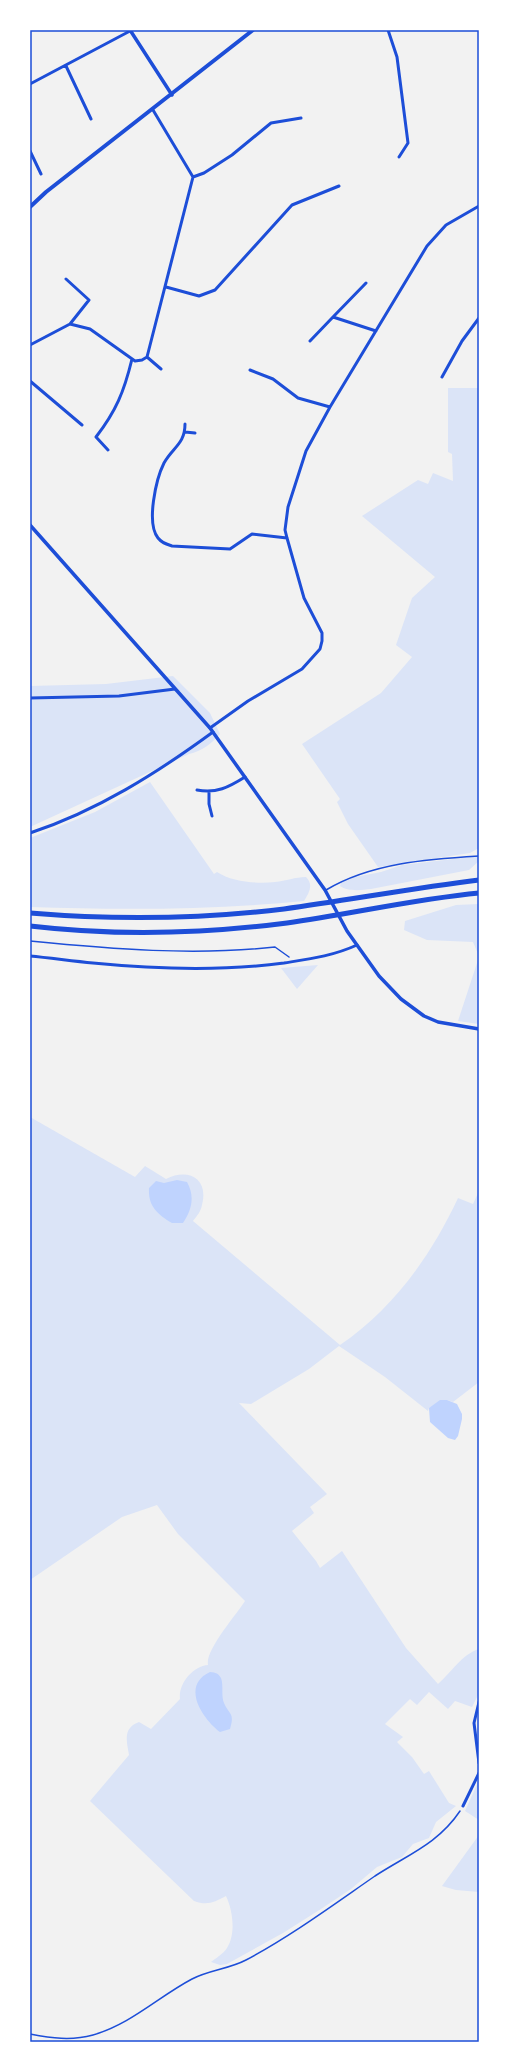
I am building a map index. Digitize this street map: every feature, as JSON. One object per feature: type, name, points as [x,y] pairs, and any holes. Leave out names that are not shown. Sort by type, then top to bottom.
[{"type":"highway","points":[[30,913],[106,916],[217,915],[283,909],[479,880]]},
{"type":"highway","points":[[30,926],[70,930],[145,932],[219,930],[287,923],[418,901],[479,893]]},
{"type":"main road","points":[[30,207],[46,192],[153,110],[253,30]]},
{"type":"street","points":[[30,84],[66,66],[130,30],[172,94]]},
{"type":"street","points":[[388,30],[397,57],[408,144],[399,157]]},
{"type":"street","points":[[66,66],[91,119]]},
{"type":"street","points":[[70,324],[90,329],[132,359],[139,361],[147,357],[193,177],[153,110]]},
{"type":"street","points":[[193,177],[204,173],[232,155],[271,123],[301,118]]},
{"type":"street","points":[[30,151],[41,174]]},
{"type":"street","points":[[166,287],[199,296],[215,290],[292,205],[339,186]]},
{"type":"street","points":[[210,728],[248,701],[302,669],[320,649],[322,633],[304,598],[285,530],[288,507],[306,451],[330,407],[426,246],[446,225],[479,206]]},
{"type":"street","points":[[30,345],[70,324],[89,300],[66,279]]},
{"type":"street","points":[[310,341],[366,283]]},
{"type":"street","points":[[333,318],[376,331]]},
{"type":"street","points":[[442,377],[462,341],[479,318]]},
{"type":"street","points":[[147,357],[161,369]]},
{"type":"street","points":[[108,450],[96,437],[112,416],[125,386],[132,359]]},
{"type":"street","points":[[250,370],[273,379],[298,398],[330,407]]},
{"type":"street","points":[[30,381],[82,425]]},
{"type":"street","points":[[186,424],[184,438],[165,462],[157,481],[153,518],[158,537],[163,543],[172,546],[230,549],[252,534],[287,538]]},
{"type":"street","points":[[185,432],[195,433]]},
{"type":"street","points":[[30,525],[210,728],[326,890],[347,931],[379,976],[411,1007],[438,1022],[479,1029]]},
{"type":"street","points":[[30,698],[119,696],[175,689]]},
{"type":"street","points":[[30,833],[69,819],[107,800],[147,777],[213,732]]},
{"type":"street","points":[[197,790],[209,793],[228,788],[245,777]]},
{"type":"street","points":[[209,793],[209,804],[212,816]]},
{"type":"street","points":[[30,956],[110,964],[185,967],[254,966],[319,958],[341,952],[357,945]]},
{"type":"street","points":[[479,1702],[474,1723],[479,1763]]},
{"type":"street","points":[[463,1806],[479,1773]]},
{"type":"lane","points":[[326,890],[345,878],[360,873],[412,863],[479,856]]},
{"type":"path","points":[[30,941],[142,950],[242,951],[275,947],[288,957],[296,956]]},
{"type":"path","points":[[30,2034],[69,2039],[106,2031],[129,2020],[194,1978],[245,1961],[316,1918],[391,1866],[427,1846],[447,1828],[463,1806]]},
{"type":"shaded area","points":[[448,388],[479,388],[479,848],[470,853],[378,867],[348,824],[337,802],[340,799],[302,744],[381,693],[412,657],[396,645],[412,598],[435,577],[362,516],[418,480],[428,484],[433,473],[453,481],[452,454],[448,452]]},
{"type":"shaded area","points":[[173,676],[210,713],[220,734],[217,738],[206,747],[198,751],[30,827],[30,686],[106,684]]},
{"type":"shaded area","points":[[150,782],[214,874],[217,872],[237,880],[260,883],[306,877],[310,883],[310,886],[309,892],[304,901],[201,908],[99,909],[30,907],[30,838],[95,812]]},
{"type":"shaded area","points":[[479,856],[479,861],[469,870],[371,889],[351,890],[340,886],[341,883],[355,877],[381,872],[402,865]]},
{"type":"shaded area","points":[[479,904],[479,956],[473,942],[427,940],[404,930],[405,921],[456,905]]},
{"type":"shaded area","points":[[479,957],[479,1024],[458,1021]]},
{"type":"shaded area","points":[[318,965],[297,989],[281,968]]},
{"type":"shaded area","points":[[30,1117],[135,1177],[145,1166],[166,1179],[182,1175],[189,1175],[195,1178],[202,1188],[203,1196],[201,1209],[193,1221],[340,1345],[377,1315],[409,1280],[436,1240],[458,1198],[473,1204],[479,1191],[479,1382],[453,1402],[447,1400],[429,1408],[428,1411],[385,1377],[339,1346],[309,1369],[251,1404],[239,1403],[327,1494],[310,1507],[314,1513],[292,1531],[320,1568],[342,1551],[406,1648],[438,1684],[462,1659],[473,1651],[479,1649],[479,1693],[472,1707],[455,1701],[448,1709],[429,1692],[417,1705],[410,1699],[385,1724],[403,1737],[397,1742],[412,1757],[424,1774],[429,1771],[449,1803],[456,1806],[436,1822],[429,1838],[413,1844],[402,1857],[377,1867],[351,1889],[321,1909],[283,1933],[227,1964],[220,1965],[211,1962],[227,1948],[232,1936],[232,1915],[226,1896],[211,1903],[194,1901],[90,1801],[129,1755],[127,1736],[130,1728],[139,1722],[151,1729],[180,1699],[181,1688],[184,1682],[192,1672],[202,1666],[208,1665],[208,1658],[211,1650],[222,1632],[245,1601],[178,1534],[157,1505],[122,1517],[30,1580]]},
{"type":"shaded area","points":[[479,1780],[479,1820],[465,1811]]},
{"type":"shaded area","points":[[479,1835],[479,1892],[456,1890],[442,1886]]},
{"type":"water","points":[[177,1180],[187,1182],[192,1198],[189,1213],[183,1223],[172,1223],[158,1213],[152,1205],[149,1194],[149,1188],[156,1181],[164,1183]]},
{"type":"water","points":[[440,1400],[447,1400],[457,1404],[462,1414],[458,1436],[455,1440],[448,1438],[430,1422],[429,1408]]},
{"type":"water","points":[[210,1672],[216,1673],[220,1676],[224,1703],[232,1716],[230,1729],[220,1732],[201,1711],[195,1694],[197,1685],[201,1678]]}]
